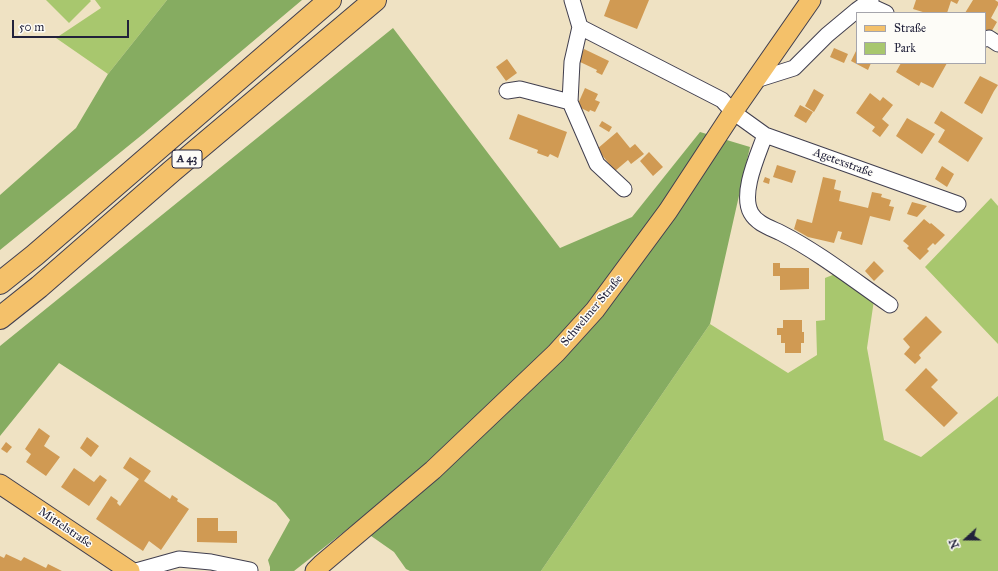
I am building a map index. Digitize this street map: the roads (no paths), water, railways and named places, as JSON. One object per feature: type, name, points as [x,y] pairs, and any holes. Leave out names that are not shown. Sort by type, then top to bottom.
[{"type":"highway","name":"A 43","points":[[0,283],[35,255],[330,0]]},
{"type":"highway","name":"A 43","points":[[0,318],[39,287],[178,166],[374,0]]},
{"type":"main road","name":"Schwelmer Straße","points":[[314,571],[433,470],[556,353],[595,310],[668,211],[733,112],[811,0]]},
{"type":"main road","name":"Mittelstraße","points":[[0,484],[130,571]]},
{"type":"street","points":[[572,0],[580,27],[572,62],[570,102],[597,164],[624,189]]},
{"type":"street","points":[[756,80],[794,68],[827,35],[868,2],[884,12]]},
{"type":"street","name":"Agetexstraße","points":[[580,27],[722,100],[733,112],[765,134],[958,204]]},
{"type":"street","points":[[986,39],[988,38],[998,44]]},
{"type":"street","points":[[507,91],[520,89],[570,102]]},
{"type":"street","points":[[765,134],[750,180],[747,201],[751,213],[757,221],[803,244],[890,305]]},
{"type":"street","points":[[136,571],[179,559],[212,562],[250,570]]}]
